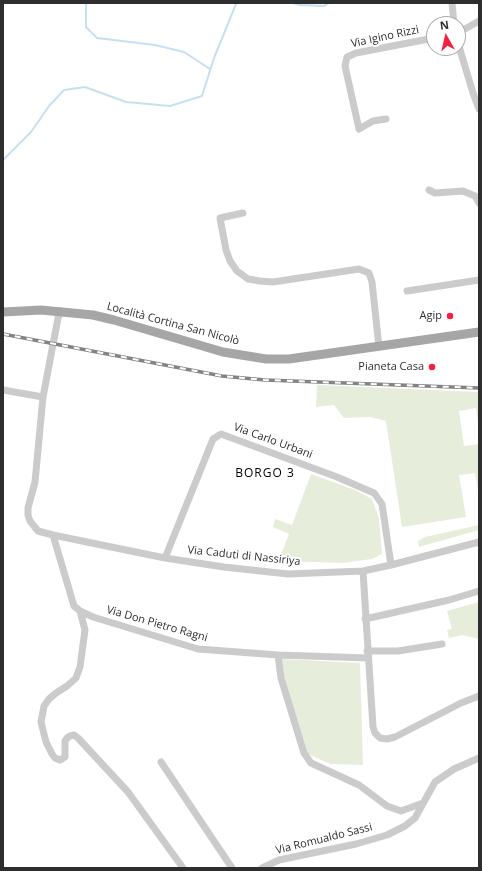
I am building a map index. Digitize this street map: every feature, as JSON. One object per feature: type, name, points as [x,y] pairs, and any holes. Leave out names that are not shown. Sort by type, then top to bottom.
[{"type":"main road","name":"Località Cortina San Nicolò","points":[[3,312],[41,310],[93,315],[223,352],[266,359],[290,359],[479,332]]},
{"type":"street","points":[[452,3],[453,16]]},
{"type":"street","points":[[466,28],[479,21]]},
{"type":"street","name":"Via Igino Rizzi","points":[[386,119],[373,121],[359,129],[346,66],[347,57],[356,53],[426,40]]},
{"type":"street","points":[[463,56],[476,92],[479,109]]},
{"type":"street","points":[[429,190],[435,193],[463,191],[475,196],[479,202]]},
{"type":"street","points":[[243,213],[220,218],[226,250],[230,261],[237,271],[248,279],[273,282],[359,269],[369,273],[372,282],[379,347]]},
{"type":"street","points":[[407,291],[479,280]]},
{"type":"street","name":"Via Caduti di Nassiriya","points":[[61,311],[58,318],[43,397],[35,482],[28,508],[30,521],[38,531],[165,558],[224,567],[288,574],[363,571],[479,542]]},
{"type":"street","points":[[3,390],[43,397]]},
{"type":"street","name":"Via Carlo Urbani","points":[[165,558],[213,438],[222,434],[337,477],[374,493],[382,504],[391,565]]},
{"type":"street","points":[[53,535],[74,606],[80,611],[85,630],[80,667],[76,678],[56,693],[44,706],[41,714],[43,732],[52,754],[55,758],[60,760],[63,759],[66,753],[66,738],[70,736],[78,738],[128,792],[183,868]]},
{"type":"street","points":[[363,571],[367,655],[373,727],[375,733],[380,738],[387,739],[395,737],[461,703],[479,696]]},
{"type":"street","points":[[365,619],[449,600],[479,591]]},
{"type":"street","name":"Via Don Pietro Ragni","points":[[80,611],[93,617],[198,649],[278,655],[367,655],[442,644]]},
{"type":"street","points":[[278,655],[281,678],[301,745],[304,753],[311,763],[359,785],[387,806],[401,811],[423,803]]},
{"type":"street","name":"Via Romualdo Sassi","points":[[262,868],[279,860],[356,844],[387,835],[405,826],[415,818],[435,782],[454,769],[479,758]]},
{"type":"street","points":[[161,762],[232,868]]},
{"type":"green space","points":[[317,385],[479,392],[479,428],[476,408],[459,411],[464,446],[479,444],[479,496],[475,473],[459,475],[466,517],[402,527],[386,421],[370,417],[344,418],[334,405],[316,407]]},
{"type":"green space","points":[[311,474],[355,490],[372,499],[379,518],[382,554],[372,559],[342,563],[278,562],[289,534],[273,527],[275,519],[292,525]]},
{"type":"green space","points":[[479,525],[479,530],[419,547],[418,541],[425,537]]},
{"type":"green space","points":[[479,602],[479,639],[462,635],[449,638],[447,630],[452,629],[447,611]]},
{"type":"green space","points":[[282,659],[360,663],[363,765],[330,764],[308,754],[285,683]]},
{"type":"waterway","points":[[87,3],[86,27],[97,38],[155,45],[184,52],[210,69]]},
{"type":"waterway","points":[[3,160],[31,132],[49,106],[64,90],[85,87],[126,102],[170,106],[202,96],[214,58],[236,4],[239,3]]},
{"type":"waterway","points":[[293,3],[300,5],[324,6],[329,3]]},
{"type":"railway","points":[[3,334],[222,376],[265,380],[479,388]]},
{"type":"place","name":"Agip","points":[[450,316]]},
{"type":"place","name":"Pianeta Casa","points":[[432,367]]},
{"type":"district","name":"BORGO 3","points":[[265,474]]}]
